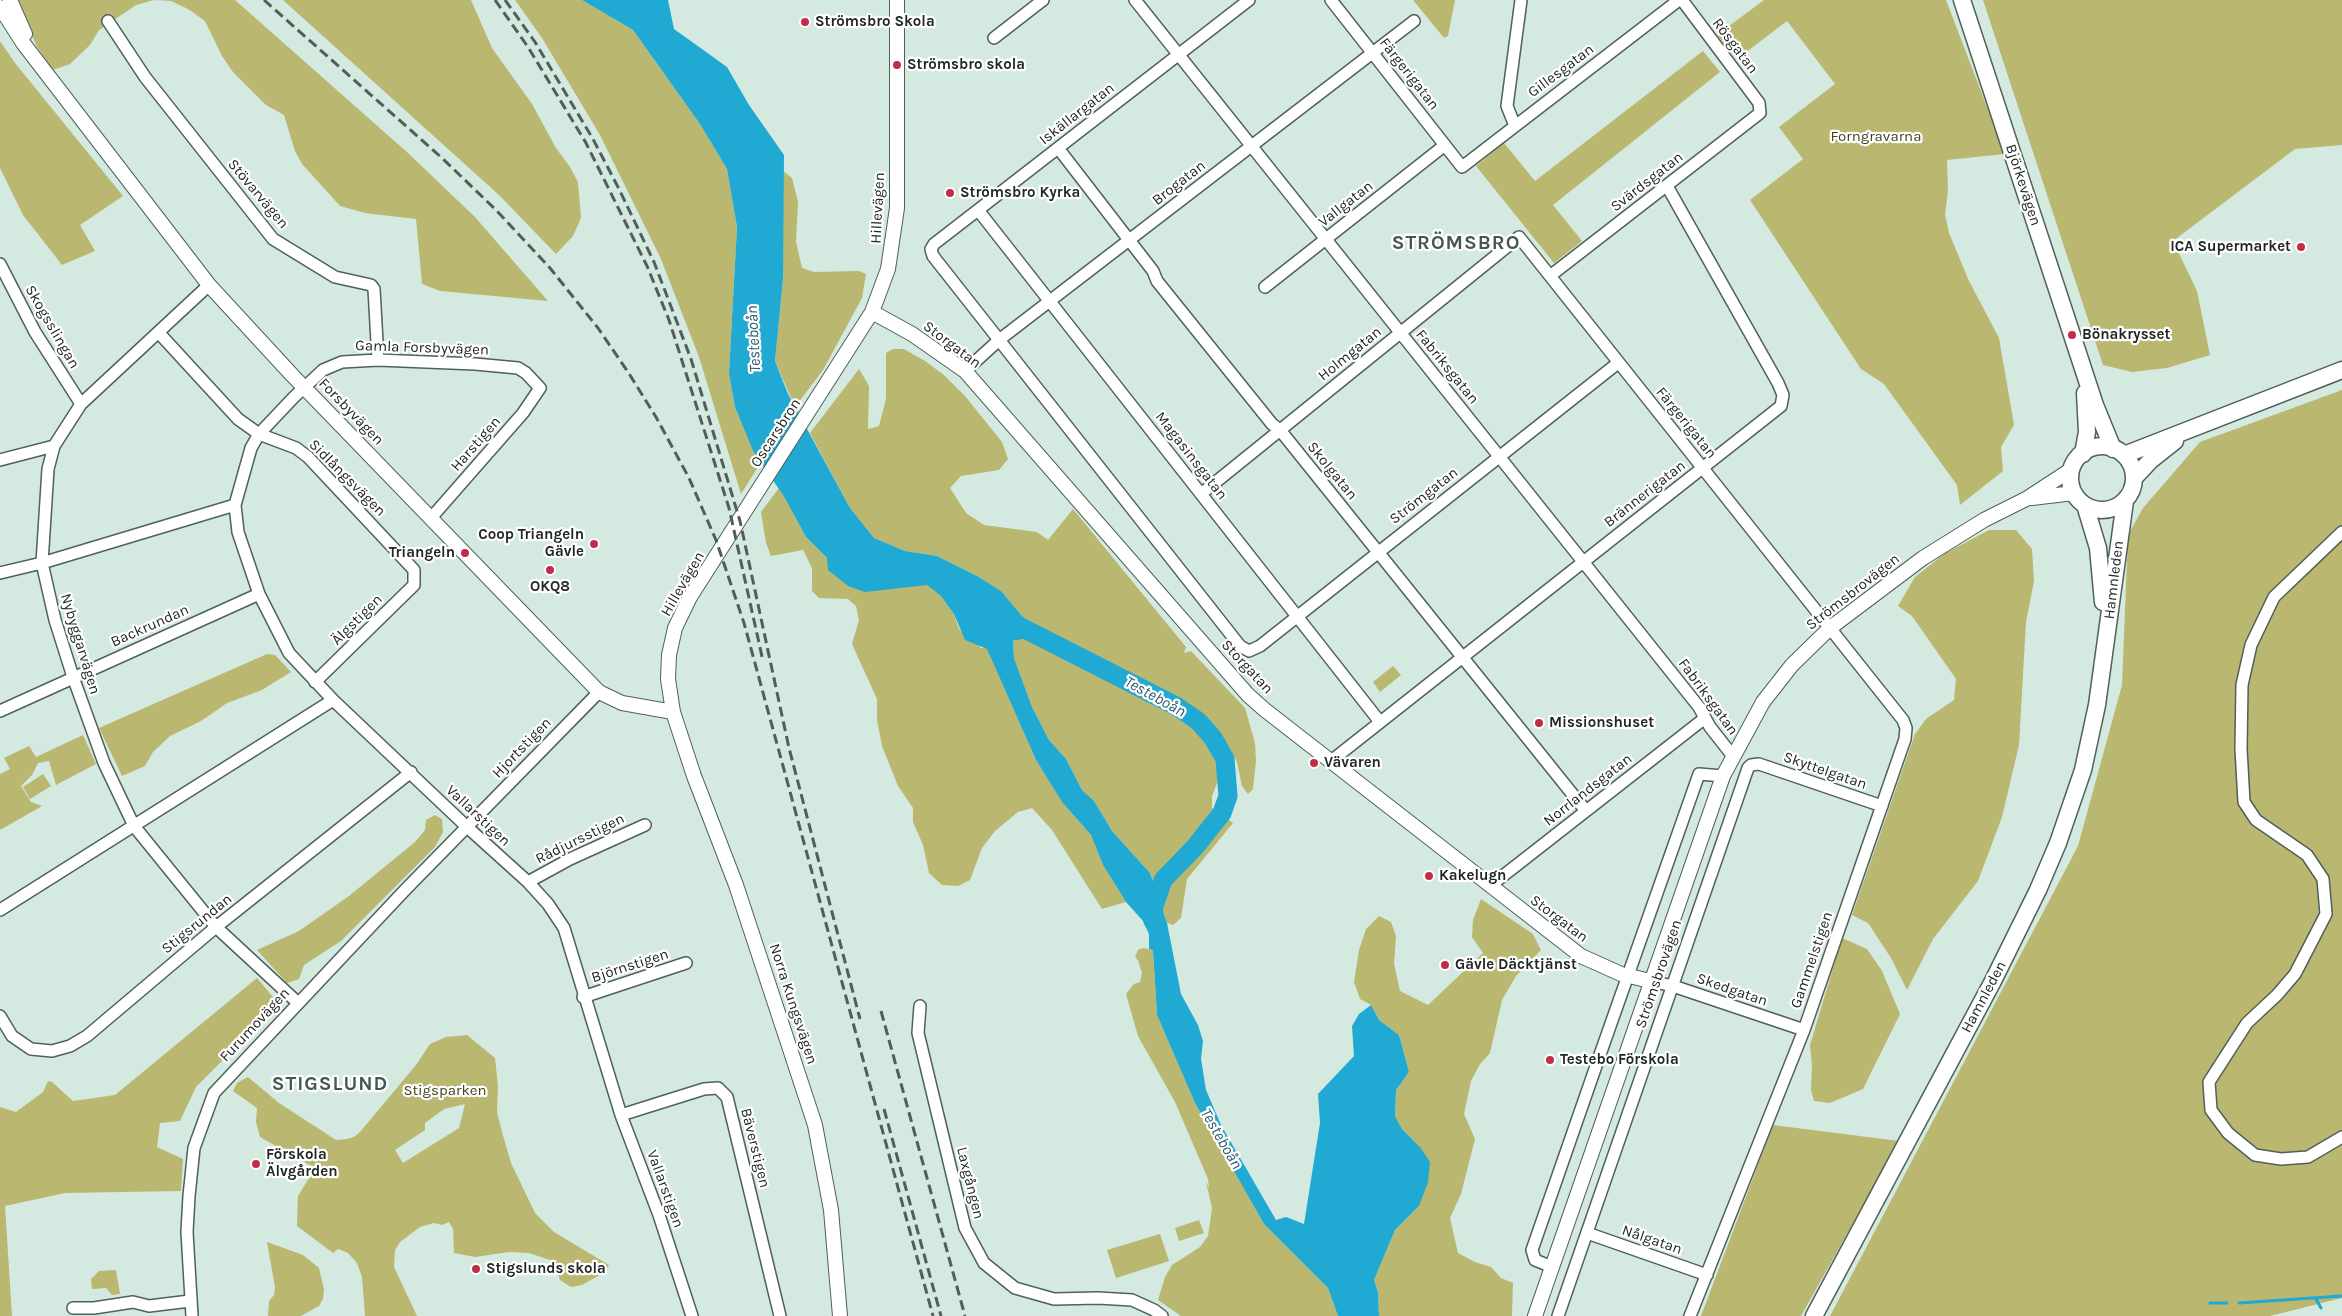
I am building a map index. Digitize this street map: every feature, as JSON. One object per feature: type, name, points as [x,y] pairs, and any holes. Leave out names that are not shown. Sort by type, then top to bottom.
[{"type":"main road","name":"Björkevägen","points":[[1962,0],[2083,371],[2118,452]]},
{"type":"main road","points":[[2118,452],[2198,425],[2342,370]]},
{"type":"main road","name":"Björkevägen","points":[[2082,454],[2086,444],[2087,416],[2083,371]]},
{"type":"main road","points":[[2134,478],[2169,444],[2198,425]]},
{"type":"main road","points":[[2097,447],[2118,452],[2131,465],[2134,478],[2132,490],[2125,501],[2107,510],[2092,508],[2079,499],[2071,480],[2072,469],[2082,454],[2097,447]]},
{"type":"main road","name":"Hamnleden","points":[[2079,499],[2095,536],[2100,564],[2104,611],[2104,659]]},
{"type":"main road","name":"Hamnleden","points":[[1814,1316],[1988,989],[2038,890],[2058,843],[2083,770],[2104,659],[2114,572],[2125,501]]},
{"type":"street","name":"Forsbyvägen","points":[[10,0],[28,40],[50,78]]},
{"type":"street","name":"Hillevägen","points":[[817,400],[872,312],[888,269],[896,219],[897,0]]},
{"type":"street","points":[[994,38],[1043,0]]},
{"type":"street","name":"Fabriksgatan","points":[[1136,0],[1250,146],[1700,707],[1710,728],[1732,755]]},
{"type":"street","name":"Iskällargatan","points":[[999,340],[933,256],[931,249],[934,244],[1249,0]]},
{"type":"street","name":"Färgerigatan","points":[[1330,0],[1462,167]]},
{"type":"street","points":[[1515,126],[1507,106],[1521,0]]},
{"type":"street","name":"Gillesgatan","points":[[1462,167],[1681,0]]},
{"type":"street","name":"Rösgatan","points":[[1681,0],[1759,103],[1761,110]]},
{"type":"street","name":"Forsbyvägen","points":[[0,7],[50,78],[209,285],[304,387],[599,692],[622,703],[673,712]]},
{"type":"street","name":"Stövarvägen","points":[[108,21],[145,77],[273,239],[335,277],[371,285],[374,289],[378,360]]},
{"type":"street","name":"Brogatan","points":[[965,371],[999,340],[1414,21]]},
{"type":"street","name":"Svärdsgatan","points":[[1550,276],[1756,118],[1761,110]]},
{"type":"street","name":"Vallgatan","points":[[1266,286],[1445,145]]},
{"type":"street","name":"Skolgatan","points":[[1058,148],[1153,271],[1157,281],[1272,424],[1280,430],[1586,811]]},
{"type":"street","name":"Brännerigatan","points":[[1331,761],[1582,561],[1777,411],[1783,401],[1783,395],[1667,186]]},
{"type":"street","name":"Magasinsgatan","points":[[978,210],[1380,722]]},
{"type":"street","name":"Färgerigatan","points":[[1519,237],[1830,628]]},
{"type":"street","name":"Holmgatan","points":[[1201,494],[1519,237]]},
{"type":"street","name":"Skogsslingan","points":[[0,264],[35,332],[81,404]]},
{"type":"street","name":"Nybyggarvägen","points":[[209,285],[81,404],[54,446],[48,469],[42,563],[55,620],[72,677],[104,763],[134,826],[216,927],[297,1002]]},
{"type":"street","name":"Storgatan","points":[[872,312],[912,334],[965,371],[1248,695],[1581,956],[1599,966],[1628,977],[1650,981]]},
{"type":"street","name":"Sidlångsvägen","points":[[159,333],[238,419],[259,434],[296,448],[308,457],[406,559],[414,570],[415,576]]},
{"type":"street","name":"Strömgatan","points":[[999,340],[1240,646],[1249,651],[1260,646],[1618,363]]},
{"type":"street","name":"Gamla Forsbyvägen","points":[[304,387],[323,370],[342,362],[378,360],[475,364],[518,368],[526,373],[540,388]]},
{"type":"street","name":"Vallarstigen","points":[[304,387],[259,434],[251,448],[235,505],[238,532],[259,594],[289,653],[315,682],[466,826],[528,882],[548,904],[564,928],[583,997],[621,1115],[660,1215],[692,1316]]},
{"type":"street","name":"Harstigen","points":[[431,518],[523,413],[540,388]]},
{"type":"street","name":"Oscarsbron","points":[[762,484],[817,400]]},
{"type":"street","points":[[0,460],[54,446]]},
{"type":"street","name":"Strömsbrovägen","points":[[1535,1316],[1650,981],[1723,776],[1732,755],[1774,685],[1830,628],[1923,558],[1984,520],[2026,499],[2072,469]]},
{"type":"street","name":"Hillevägen","points":[[673,712],[668,679],[669,655],[675,628],[690,597],[762,484]]},
{"type":"street","name":"Strömsbrovägen","points":[[2026,499],[2079,499]]},
{"type":"street","points":[[0,573],[42,563],[235,505]]},
{"type":"street","points":[[2342,532],[2274,597],[2251,645],[2242,685],[2241,749],[2244,802],[2256,820],[2307,855],[2323,879],[2326,914],[2295,974],[2277,995],[2247,1023],[2209,1082],[2211,1110],[2228,1134],[2255,1155],[2281,1160],[2308,1157],[2342,1137]]},
{"type":"street","name":"Älgstigen","points":[[315,682],[414,585],[415,576]]},
{"type":"street","name":"Backrundan","points":[[0,711],[259,594]]},
{"type":"street","name":"Gammelstigen","points":[[1690,1316],[1804,1030],[1905,739],[1905,723],[1830,628]]},
{"type":"street","name":"Hjortstigen","points":[[466,826],[599,692]]},
{"type":"street","points":[[0,910],[333,700]]},
{"type":"street","name":"Norra Kungsvägen","points":[[673,712],[694,776],[736,885],[815,1126],[831,1210],[840,1316]]},
{"type":"street","name":"Norrlandsgatan","points":[[1490,886],[1705,718]]},
{"type":"street","name":"Strömsbrovägen","points":[[1558,1316],[1747,771],[1751,765],[1760,764]]},
{"type":"street","name":"Skyttelgatan","points":[[1760,764],[1882,806]]},
{"type":"street","name":"Stigsrundan","points":[[0,1016],[12,1036],[31,1049],[52,1051],[70,1046],[87,1036],[216,927],[411,772]]},
{"type":"street","name":"Strömsbrovägen","points":[[1552,1267],[1535,1260],[1532,1250],[1699,774],[1723,776]]},
{"type":"street","name":"Rådjursstigen","points":[[528,882],[570,859],[645,825]]},
{"type":"street","name":"Furumovägen","points":[[192,1316],[188,1212],[194,1148],[214,1093],[297,1002],[466,826]]},
{"type":"street","name":"Björnstigen","points":[[583,997],[686,963]]},
{"type":"street","name":"Skedgatan","points":[[1650,981],[1672,986],[1804,1030]]},
{"type":"street","name":"Laxgången","points":[[920,1006],[918,1033],[965,1228],[984,1263],[1015,1288],[1054,1299],[1098,1298],[1132,1300],[1154,1310],[1162,1316]]},
{"type":"street","name":"Bäverstigen","points":[[621,1115],[704,1089],[718,1088],[727,1098],[780,1316]]},
{"type":"street","name":"Nålgatan","points":[[1587,1233],[1706,1275]]},
{"type":"street","points":[[73,1308],[94,1308],[133,1302],[149,1306],[190,1301]]},
{"type":"green space","points":[[17,0],[154,0],[136,5],[99,30],[90,45],[70,64],[53,70],[37,47]]},
{"type":"green space","points":[[154,0],[235,0],[408,153],[475,217],[548,301],[440,291],[422,284],[416,219],[365,213],[340,206],[302,164],[295,151],[284,115],[266,105],[233,72],[222,56],[205,21],[188,9],[171,1]]},
{"type":"green space","points":[[283,0],[471,0],[492,48],[532,104],[556,148],[578,182],[581,218],[573,236],[556,254],[499,195]]},
{"type":"green space","points":[[515,0],[582,0],[633,30],[700,124],[727,169],[737,227],[729,374],[735,407],[753,451],[761,462],[741,494],[699,357],[661,259],[600,135],[542,38]]},
{"type":"green space","points":[[1413,0],[1455,0],[1448,36],[1444,38]]},
{"type":"green space","name":"Forngravarna","points":[[1764,0],[1946,0],[2005,154],[1947,160],[1948,191],[1945,214],[1949,233],[1969,281],[1999,338],[2014,425],[2001,447],[2003,471],[1960,505],[1957,485],[1884,384],[1861,369],[1750,200],[1803,159],[1779,127],[1835,84],[1787,21],[1737,59],[1717,35]]},
{"type":"green space","points":[[1983,0],[2342,0],[2342,145],[2295,149],[2173,241],[2197,291],[2210,355],[2167,368],[2132,372],[2103,365]]},
{"type":"green space","points":[[0,41],[15,63],[123,196],[80,225],[95,251],[62,265],[23,215],[0,168]]},
{"type":"green space","points":[[1703,51],[1720,72],[1553,205],[1582,241],[1554,263],[1476,166],[1504,143],[1535,181]]},
{"type":"green space","points":[[783,171],[792,178],[798,202],[796,242],[802,268],[814,272],[859,271],[866,274],[862,298],[823,370],[795,407],[775,361],[783,279]]},
{"type":"green space","points":[[893,349],[904,349],[944,375],[965,396],[1002,442],[1008,459],[999,470],[961,476],[950,488],[966,513],[984,525],[1037,532],[1048,540],[1073,509],[1186,647],[1184,653],[1191,651],[1245,708],[1255,743],[1256,761],[1253,789],[1248,794],[1242,786],[1237,762],[1233,755],[1221,759],[1217,783],[1212,796],[1212,808],[1233,823],[1187,879],[1181,918],[1173,925],[1167,923],[1150,873],[1112,831],[1094,801],[1082,790],[1066,759],[1049,740],[1032,707],[1014,658],[1013,641],[1016,641],[1032,623],[1022,616],[1001,591],[979,577],[937,556],[905,551],[874,538],[850,508],[810,433],[859,369],[869,386],[868,429],[879,426],[886,399],[886,353]]},
{"type":"green space","points":[[2342,390],[2342,1298],[2270,1316],[1830,1316],[2078,846],[2122,685],[2128,535],[2143,508],[2200,442]]},
{"type":"green space","points":[[779,488],[806,537],[827,558],[897,588],[927,584],[941,596],[954,614],[959,629],[981,648],[987,648],[1036,760],[1062,802],[1091,835],[1103,865],[1126,902],[1102,909],[1052,830],[1032,808],[1018,812],[995,831],[982,848],[970,880],[958,886],[942,885],[929,873],[923,845],[913,822],[913,808],[898,786],[882,746],[877,720],[877,699],[852,644],[859,620],[856,606],[848,599],[819,598],[812,591],[812,568],[803,550],[771,556],[766,543],[761,512]]},
{"type":"green space","points":[[1989,530],[2016,530],[2032,549],[2034,581],[2026,622],[2019,745],[2002,817],[1978,881],[1933,939],[1907,990],[1891,958],[1868,923],[1852,915],[1915,734],[1926,719],[1954,700],[1956,679],[1912,616],[1898,606],[1915,577],[1944,554]]},
{"type":"green space","points":[[267,654],[275,655],[291,672],[262,690],[227,703],[201,721],[170,736],[153,752],[145,766],[122,776],[99,728]]},
{"type":"green space","points":[[1393,666],[1401,675],[1380,692],[1373,682]]},
{"type":"green space","points":[[83,735],[96,764],[56,785],[49,761],[38,763],[32,775],[21,786],[31,802],[42,806],[0,830],[0,774],[10,769],[4,758],[29,746],[36,757]]},
{"type":"green space","points":[[43,774],[51,786],[30,799],[23,787]]},
{"type":"green space","points":[[435,815],[442,819],[443,832],[435,847],[341,941],[304,965],[299,979],[287,983],[257,950],[299,931],[349,896],[415,842],[425,830],[426,820]]},
{"type":"green space","points":[[1481,899],[1533,934],[1541,950],[1516,976],[1502,1000],[1490,1053],[1480,1064],[1471,1081],[1464,1114],[1475,1139],[1461,1194],[1450,1218],[1458,1253],[1475,1262],[1491,1267],[1501,1278],[1513,1283],[1512,1316],[1379,1316],[1378,1292],[1374,1280],[1395,1230],[1419,1206],[1420,1147],[1402,1129],[1395,1116],[1396,1090],[1409,1072],[1399,1035],[1379,1020],[1371,1005],[1360,999],[1354,982],[1359,950],[1366,929],[1379,916],[1391,922],[1396,936],[1394,964],[1400,991],[1428,1005],[1483,953],[1472,937],[1473,920]]},
{"type":"green space","points":[[1842,938],[1867,949],[1882,971],[1900,1014],[1863,1089],[1830,1103],[1814,1101],[1811,1090],[1812,1066],[1810,1045]]},
{"type":"green space","points":[[1143,948],[1153,950],[1157,1015],[1195,1103],[1264,1224],[1328,1288],[1338,1316],[1181,1316],[1158,1300],[1165,1277],[1172,1265],[1200,1247],[1208,1236],[1212,1208],[1206,1182],[1209,1188],[1208,1179],[1175,1102],[1138,1036],[1126,994],[1134,984],[1140,982],[1142,973],[1138,960],[1135,957],[1138,950]]},
{"type":"green space","points":[[257,978],[273,997],[269,1014],[196,1087],[180,1121],[160,1123],[157,1147],[183,1159],[181,1191],[65,1193],[5,1206],[12,1316],[0,1316],[0,1107],[16,1112],[43,1092],[48,1081],[52,1082],[73,1101],[115,1095]]},
{"type":"green space","name":"Stigsparken","points":[[467,1035],[495,1058],[498,1086],[497,1112],[502,1132],[511,1163],[535,1213],[554,1232],[609,1265],[605,1272],[582,1285],[571,1287],[560,1280],[553,1261],[529,1253],[509,1252],[475,1257],[454,1253],[453,1229],[449,1222],[442,1225],[434,1223],[420,1227],[400,1242],[395,1250],[394,1267],[417,1316],[365,1316],[362,1277],[357,1263],[348,1253],[338,1249],[333,1253],[297,1226],[298,1196],[315,1168],[260,1137],[256,1122],[257,1108],[233,1091],[237,1083],[248,1077],[279,1103],[336,1140],[347,1139],[354,1137],[360,1132],[416,1065],[430,1044],[446,1037]],"holes":[[[465,1104],[459,1128],[403,1163],[395,1150],[425,1130],[425,1123],[444,1109]]]},
{"type":"green space","points":[[1773,1125],[1899,1141],[1801,1316],[1701,1316]]},
{"type":"green space","points":[[1199,1220],[1204,1233],[1179,1241],[1175,1228]]},
{"type":"green space","points":[[1160,1234],[1169,1261],[1116,1278],[1107,1250]]},
{"type":"green space","points":[[267,1242],[303,1255],[319,1268],[324,1290],[323,1299],[319,1306],[301,1316],[268,1316],[269,1301],[274,1295],[275,1287]]},
{"type":"green space","points":[[116,1270],[120,1294],[112,1295],[106,1288],[92,1289],[91,1279],[99,1271]]},
{"type":"water","points":[[582,0],[668,0],[674,29],[727,67],[749,105],[784,155],[783,279],[775,361],[788,394],[850,508],[874,538],[905,551],[937,556],[979,577],[1001,591],[1022,616],[1032,623],[1030,630],[1022,639],[1013,641],[1014,658],[1032,707],[1049,740],[1066,759],[1082,790],[1094,801],[1112,831],[1150,873],[1167,923],[1181,994],[1198,1025],[1203,1041],[1201,1059],[1206,1090],[1221,1125],[1276,1220],[1286,1217],[1304,1224],[1320,1123],[1318,1094],[1354,1056],[1352,1026],[1359,1014],[1371,1005],[1379,1020],[1399,1035],[1409,1072],[1396,1090],[1395,1116],[1402,1129],[1420,1147],[1430,1162],[1428,1182],[1419,1206],[1395,1230],[1374,1280],[1378,1292],[1379,1316],[1338,1316],[1328,1288],[1264,1224],[1195,1103],[1157,1015],[1153,950],[1149,949],[1149,934],[1143,921],[1126,902],[1103,865],[1091,835],[1062,802],[1036,760],[987,649],[965,640],[954,614],[941,596],[927,585],[865,592],[848,586],[828,570],[827,558],[806,537],[783,495],[753,451],[735,407],[729,374],[737,227],[727,169],[700,124],[633,30]]},
{"type":"waterway","name":"Testeboån","points":[[1007,620],[1176,706],[1198,721],[1213,738],[1225,759],[1228,796],[1222,813],[1195,847],[1163,880],[1154,906],[1153,921]]},
{"type":"waterway","points":[[2239,1303],[2342,1296]]},
{"type":"waterway","points":[[2316,1299],[2321,1308]]},
{"type":"waterway","points":[[2210,1303],[2227,1303]]},
{"type":"railway","points":[[264,0],[442,158],[496,210],[550,268],[598,328],[628,372],[656,417],[689,478],[716,540],[744,623],[933,1316]]},
{"type":"railway","points":[[495,0],[528,47],[586,143],[647,266],[669,320],[729,508],[763,661]]},
{"type":"railway","points":[[505,0],[535,42],[593,139],[619,189],[654,262],[691,359],[740,521],[789,748],[860,1019]]},
{"type":"railway","points":[[881,1011],[965,1316]]},
{"type":"railway","points":[[884,1109],[941,1316]]},
{"type":"place","name":"Strömsbro Skola","points":[[805,22]]},
{"type":"place","name":"Strömsbro skola","points":[[897,65]]},
{"type":"place","name":"Strömsbro Kyrka","points":[[950,193]]},
{"type":"place","name":"ICA Supermarket","points":[[2301,247]]},
{"type":"place","name":"Bönakrysset","points":[[2072,335]]},
{"type":"place","name":"Coop Triangeln Gävle","points":[[594,544]]},
{"type":"place","name":"Triangeln","points":[[465,553]]},
{"type":"place","name":"OKQ8","points":[[550,570]]},
{"type":"place","name":"Missionshuset","points":[[1539,723]]},
{"type":"place","name":"Vävaren","points":[[1314,763]]},
{"type":"place","name":"Kakelugn","points":[[1429,876]]},
{"type":"place","name":"Gävle Däcktjänst","points":[[1445,965]]},
{"type":"place","name":"Testebo Förskola","points":[[1550,1060]]},
{"type":"place","name":"Förskola Älvgården","points":[[256,1164]]},
{"type":"place","name":"Stigslunds skola","points":[[476,1269]]},
{"type":"district","name":"STRÖMSBRO","points":[[1456,243]]},
{"type":"district","name":"STIGSLUND","points":[[330,1084]]}]
